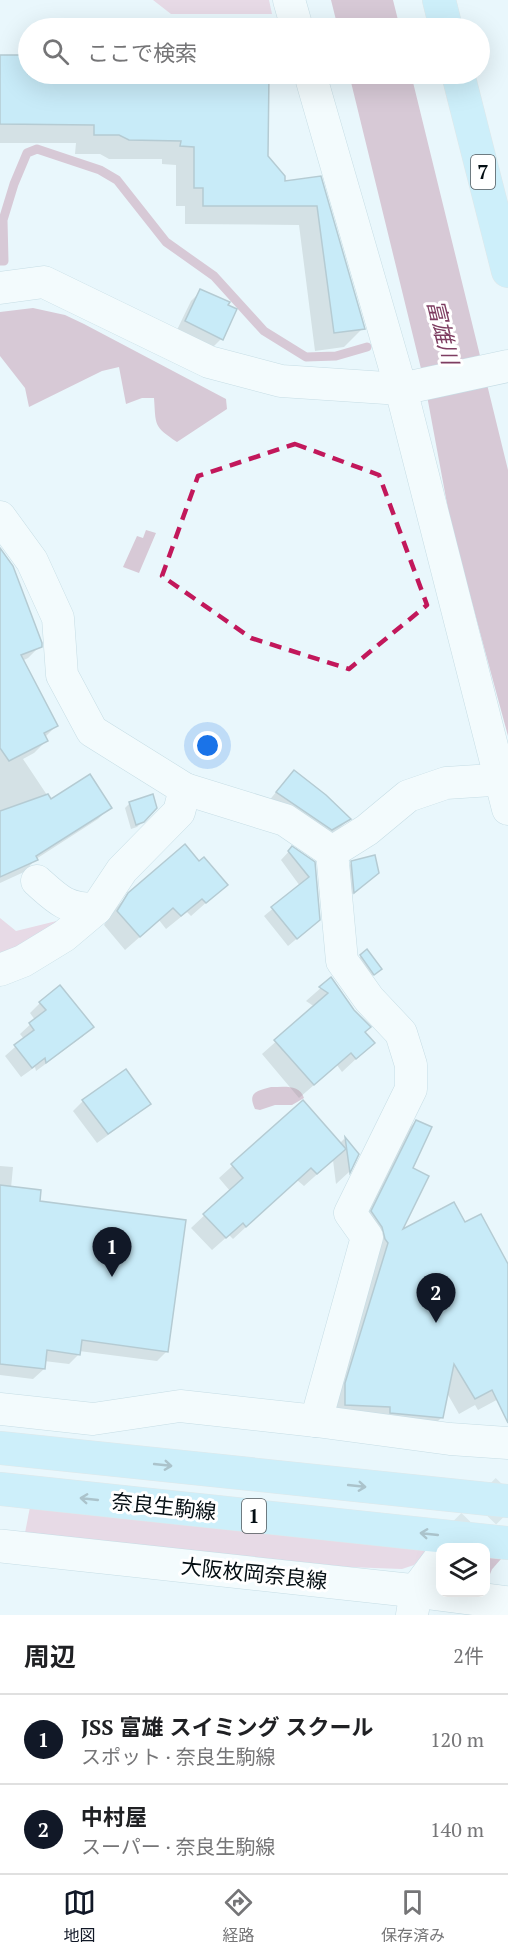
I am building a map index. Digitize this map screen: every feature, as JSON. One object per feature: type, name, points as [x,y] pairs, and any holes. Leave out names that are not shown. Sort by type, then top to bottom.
[{"type":"main road","points":[[439,0],[444,18]]},
{"type":"main road","name":"7","points":[[461,84],[508,271]]},
{"type":"main road","name":"奈良生駒線","points":[[0,1448],[508,1501]]},
{"type":"main road","name":"奈良生駒線","points":[[0,1490],[508,1543]]},
{"type":"main road","name":"大阪枚岡奈良線","points":[[0,1546],[414,1603],[508,1603]]},
{"type":"main road","points":[[414,1603],[436,1566]]},
{"type":"street","points":[[289,0],[294,18]]},
{"type":"street","points":[[313,84],[413,387],[506,789],[446,783],[408,796],[367,830],[332,852]]},
{"type":"street","points":[[0,288],[44,282],[208,362],[281,381],[413,387],[501,368]]},
{"type":"street","points":[[0,518],[32,561],[58,618],[62,675],[92,731],[185,789],[285,820],[332,852]]},
{"type":"street","points":[[0,970],[23,961],[64,936],[96,909],[122,870],[180,812],[185,789]]},
{"type":"street","points":[[316,1421],[367,1238],[350,1213],[411,1089],[411,1065],[401,1033],[369,999],[342,962],[332,852]]},
{"type":"street","points":[[38,881],[60,901],[81,909],[96,909]]},
{"type":"street","points":[[0,1409],[93,1419],[180,1406],[450,1439],[508,1443]]},
{"type":"highlighted area","points":[[295,444],[379,475],[427,605],[349,669],[251,638],[162,576],[198,476]]},
{"type":"shaded area","points":[[153,0],[269,0],[272,14],[171,14]]},
{"type":"shaded area","points":[[81,915],[0,966],[0,918],[16,931]]},
{"type":"shaded area","points":[[30,1507],[428,1549],[414,1565],[402,1569],[348,1567],[25,1533]]},
{"type":"water","points":[[331,0],[393,0],[398,18],[336,18]]},
{"type":"water","name":"富雄川","points":[[351,84],[413,84],[508,470],[508,736],[451,525],[425,385]]},
{"type":"water","points":[[33,308],[65,315],[84,324],[226,399],[227,409],[177,442],[157,424],[154,398],[142,398],[126,404],[119,367],[102,371],[29,407],[25,388],[0,356],[0,312]]},
{"type":"water","points":[[146,530],[156,533],[139,573],[123,567],[137,536],[143,538]]},
{"type":"water","points":[[271,1087],[295,1088],[304,1098],[292,1105],[275,1105],[260,1110],[255,1109],[252,1099],[255,1093]]},
{"type":"building","points":[[0,55],[18,55],[18,84],[269,84],[268,156],[285,176],[285,181],[321,176],[365,329],[334,333],[317,206],[203,206],[203,188],[194,188],[194,147],[180,146],[181,141],[129,140],[119,135],[94,135],[94,125],[0,124]]},
{"type":"building","points":[[200,289],[230,302],[228,305],[237,309],[223,340],[185,321]]},
{"type":"building","points":[[0,548],[13,566],[42,643],[42,647],[21,655],[58,726],[44,733],[48,741],[9,761],[0,748]]},
{"type":"building","points":[[294,770],[326,795],[351,819],[332,830],[276,792]]},
{"type":"building","points":[[90,774],[112,808],[36,856],[38,860],[0,877],[0,811],[48,794],[51,799]]},
{"type":"building","points":[[153,794],[157,808],[144,822],[136,825],[129,802]]},
{"type":"building","points":[[185,844],[199,861],[204,857],[228,885],[206,903],[202,899],[181,916],[173,908],[140,937],[117,911],[128,893]]},
{"type":"building","points":[[292,846],[315,862],[320,920],[297,939],[271,907],[309,877],[288,851]]},
{"type":"building","points":[[375,855],[379,873],[354,893],[351,861]]},
{"type":"building","points":[[367,949],[382,969],[374,975],[360,955]]},
{"type":"building","points":[[331,977],[354,1010],[371,1027],[365,1032],[375,1043],[356,1059],[351,1053],[314,1085],[274,1040],[328,993],[319,987]]},
{"type":"building","points":[[60,985],[94,1027],[46,1063],[45,1058],[32,1068],[14,1045],[34,1030],[29,1023],[46,1010],[39,1002]]},
{"type":"building","points":[[126,1069],[151,1104],[108,1134],[82,1100]]},
{"type":"building","points":[[303,1100],[346,1149],[317,1174],[311,1168],[246,1227],[243,1223],[226,1238],[203,1214],[243,1178],[231,1164]]},
{"type":"building","points":[[416,1120],[432,1127],[413,1168],[429,1176],[403,1229],[454,1202],[465,1222],[481,1214],[508,1264],[508,1423],[492,1390],[475,1399],[454,1364],[443,1418],[390,1413],[390,1407],[345,1405],[345,1383],[388,1243],[382,1227],[371,1211]]},
{"type":"building","points":[[345,1137],[359,1154],[350,1173]]},
{"type":"building","points":[[0,1185],[41,1190],[40,1201],[186,1220],[168,1352],[82,1340],[80,1355],[47,1350],[45,1369],[0,1364]]},
{"type":"waterway","points":[[0,261],[4,261],[3,220],[14,184],[27,153],[37,149],[100,170],[117,180],[166,242],[214,276],[264,331],[306,357],[336,356],[367,347]]},
{"type":"waterway","points":[[490,1565],[502,1551]]},
{"type":"tunnel","points":[[455,1543],[508,1489]]},
{"type":"place","name":"JSS 富雄 スイミング スクール","points":[[112,1277]]},
{"type":"place","name":"中村屋","points":[[436,1323]]}]
